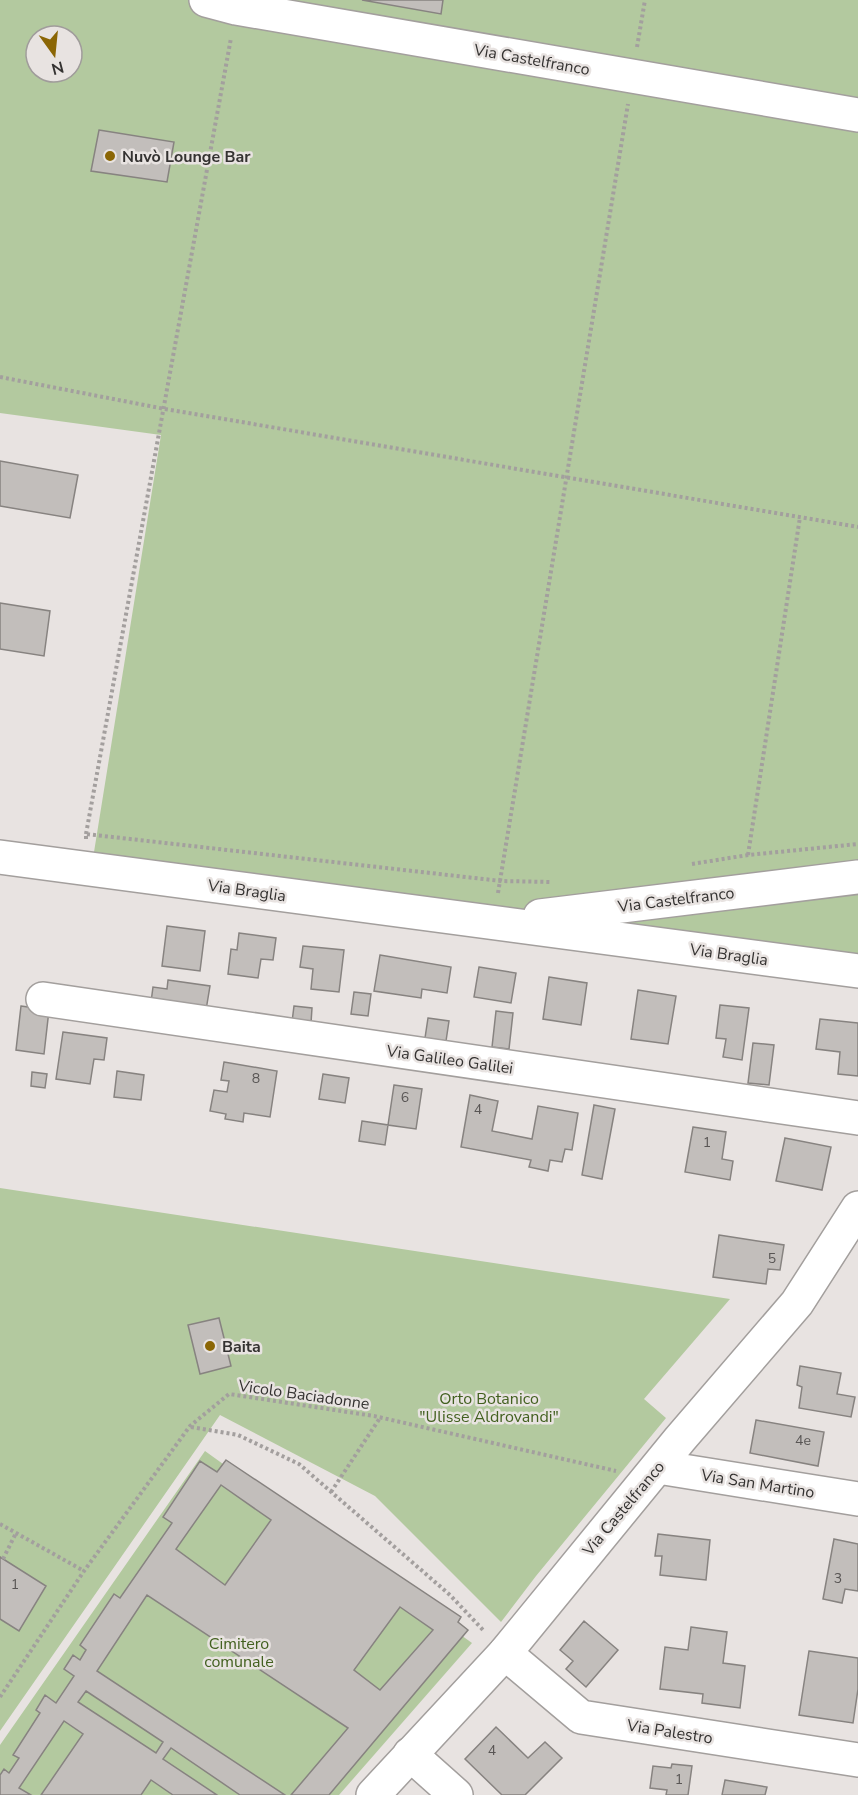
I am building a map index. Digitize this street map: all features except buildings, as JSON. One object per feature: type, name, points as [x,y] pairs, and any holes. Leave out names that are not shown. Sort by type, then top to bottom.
[{"type":"street","name":"Via Castelfranco","points":[[221,4],[858,115]]},
{"type":"street","name":"Via Braglia","points":[[0,857],[858,971]]},
{"type":"street","name":"Via Castelfranco","points":[[494,921],[858,877]]},
{"type":"street","name":"Via Braglia","points":[[494,921],[572,926],[614,925],[858,897]]},
{"type":"street","name":"Via Galileo Galilei","points":[[42,999],[858,1119]]},
{"type":"street","name":"Via Castelfranco","points":[[373,1795],[505,1653],[797,1303],[858,1208]]},
{"type":"street","name":"Via San Martino","points":[[658,1467],[858,1499]]},
{"type":"street","name":"Via Palestro","points":[[505,1653],[581,1718],[858,1760]]},
{"type":"street","points":[[410,1754],[456,1795]]},
{"type":"path","points":[[494,921],[645,0]]},
{"type":"path","points":[[85,843],[165,409],[221,4]]},
{"type":"path","points":[[0,377],[165,409],[858,527]]},
{"type":"path","points":[[748,855],[800,517]]},
{"type":"path","points":[[86,834],[501,881],[557,882]]},
{"type":"path","points":[[681,866],[748,855],[858,844]]},
{"type":"path","name":"Vicolo Baciadonne","points":[[0,1697],[84,1571],[190,1426],[229,1394],[380,1418],[626,1473],[658,1467]]},
{"type":"path","points":[[331,1492],[380,1418]]},
{"type":"path","points":[[190,1426],[238,1435],[299,1464],[450,1595],[505,1653]]},
{"type":"path","points":[[0,1524],[84,1571]]},
{"type":"path","points":[[3,1559],[16,1533]]},
{"type":"green space","points":[[0,0],[858,0],[858,976],[90,877],[161,435],[0,413]]},
{"type":"green space","name":"Orto Botanico \"Ulisse Aldrovandi\"","points":[[0,1188],[730,1299],[644,1399],[666,1418],[501,1622],[375,1496],[220,1415],[0,1731]]},
{"type":"green space","name":"Cimitero comunale","points":[[205,1451],[472,1643],[339,1795],[0,1795],[0,1745]]},
{"type":"place","name":"Nuvò Lounge Bar","points":[[110,156]]},
{"type":"place","name":"Baita","points":[[210,1346]]}]
